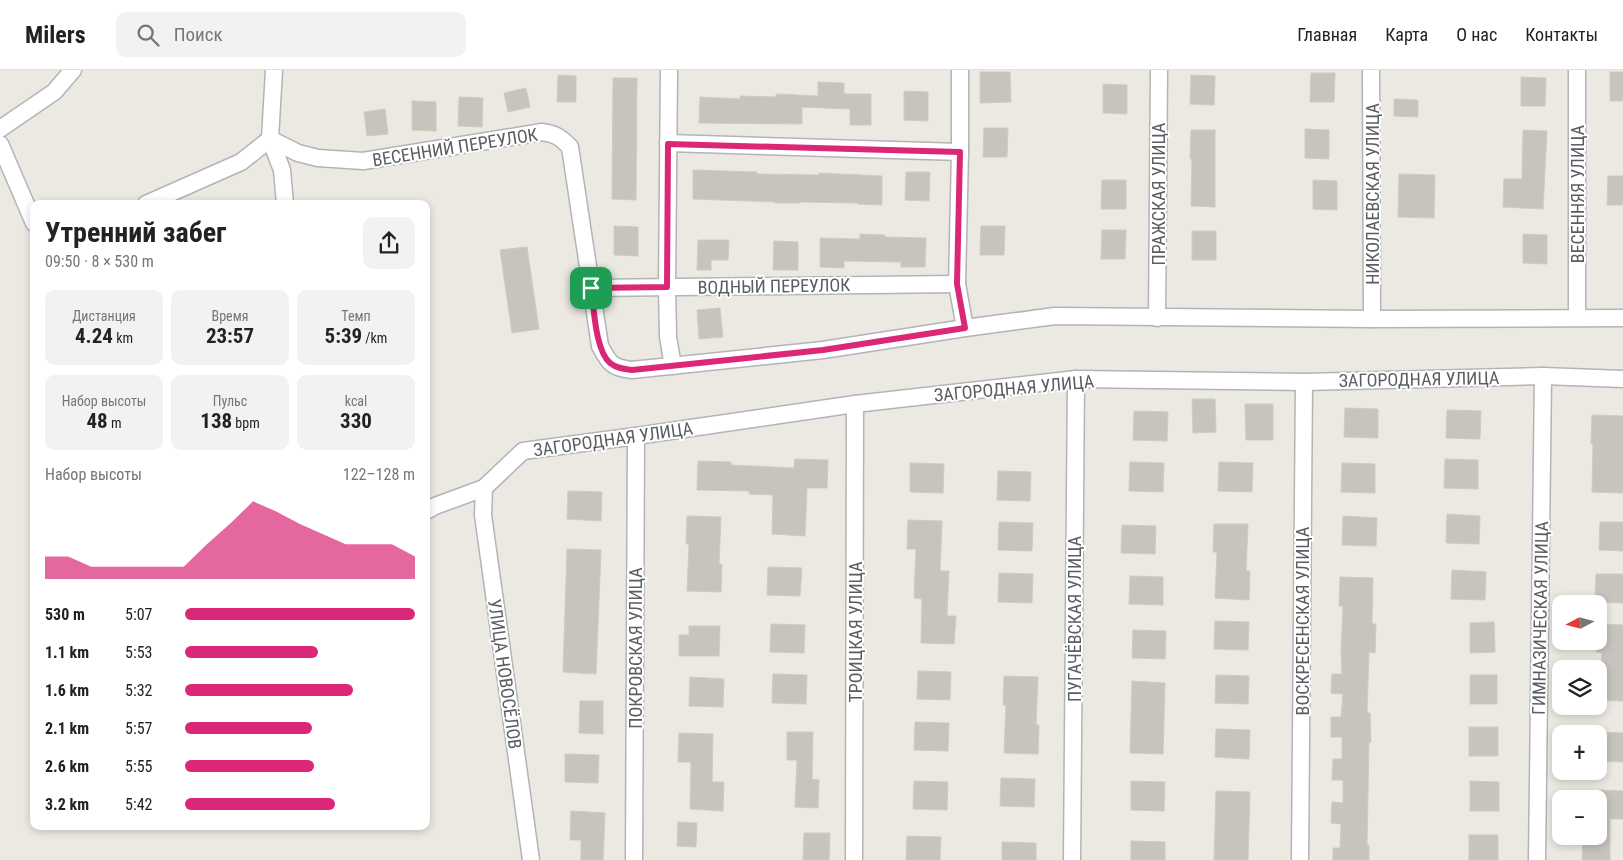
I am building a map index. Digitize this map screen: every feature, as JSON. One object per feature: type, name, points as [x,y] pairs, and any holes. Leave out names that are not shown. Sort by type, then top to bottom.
[{"type":"street","points":[[0,129],[54,92],[73,70]]},
{"type":"street","points":[[274,70],[270,139],[282,170],[286,200]]},
{"type":"street","points":[[669,70],[667,287],[668,337],[674,366],[823,350],[1055,316],[1372,319],[1623,318]]},
{"type":"street","points":[[960,70],[957,284],[965,328]]},
{"type":"street","name":"ПРАЖСКАЯ УЛИЦА","points":[[1157,318],[1159,70]]},
{"type":"street","name":"НИКОЛАЕВСКАЯ УЛИЦА","points":[[1371,70],[1372,319]]},
{"type":"street","name":"ВЕСЕННЯЯ УЛИЦА","points":[[1576,318],[1577,70]]},
{"type":"street","name":"ВЕСЕННИЙ ПЕРЕУЛОК","points":[[270,139],[298,153],[318,158],[363,161],[542,132],[552,133],[560,137],[570,147],[600,346],[609,362],[620,369],[632,370],[674,366]]},
{"type":"street","points":[[155,200],[241,162],[270,139]]},
{"type":"street","points":[[0,144],[30,214]]},
{"type":"street","points":[[668,144],[960,152]]},
{"type":"street","name":"ВОДНЫЙ ПЕРЕУЛОК","points":[[591,288],[957,284]]},
{"type":"street","name":"ЗАГОРОДНАЯ УЛИЦА","points":[[484,488],[523,451],[855,404],[1076,378],[1304,382],[1543,376],[1623,379]]},
{"type":"street","name":"ГИМНАЗИЧЕСКАЯ УЛИЦА","points":[[1537,860],[1543,376]]},
{"type":"street","name":"ПУГАЧЁВСКАЯ УЛИЦА","points":[[1072,860],[1076,378]]},
{"type":"street","name":"ВОСКРЕСЕНСКАЯ УЛИЦА","points":[[1300,860],[1304,382]]},
{"type":"street","name":"ТРОИЦКАЯ УЛИЦА","points":[[854,860],[855,404]]},
{"type":"street","name":"ПОКРОВСКАЯ УЛИЦА","points":[[634,860],[636,436]]},
{"type":"street","points":[[430,509],[484,488]]},
{"type":"street","name":"УЛИЦА НОВОСЁЛОВ","points":[[484,488],[482,516],[531,860]]},
{"type":"building","points":[[980,72],[1010,72],[1011,102],[980,103]]},
{"type":"building","points":[[1610,72],[1623,72],[1623,101],[1610,101]]},
{"type":"building","points":[[1311,73],[1335,73],[1334,102],[1310,102]]},
{"type":"building","points":[[558,75],[576,76],[576,102],[557,102]]},
{"type":"building","points":[[1191,75],[1215,76],[1214,105],[1190,104]]},
{"type":"building","points":[[1521,77],[1546,78],[1545,106],[1521,106]]},
{"type":"building","points":[[613,78],[637,78],[636,200],[612,199]]},
{"type":"building","points":[[818,82],[844,83],[844,94],[871,94],[871,125],[850,125],[850,109],[802,107],[802,124],[699,123],[700,97],[740,99],[740,96],[776,97],[776,94],[818,96]]},
{"type":"building","points":[[1103,84],[1127,85],[1127,114],[1103,113]]},
{"type":"building","points":[[526,88],[530,107],[508,112],[504,93]]},
{"type":"building","points":[[904,91],[928,92],[928,121],[904,120]]},
{"type":"building","points":[[459,97],[483,98],[482,127],[458,126]]},
{"type":"building","points":[[1394,99],[1418,100],[1418,117],[1394,116]]},
{"type":"building","points":[[412,101],[436,102],[436,131],[412,130]]},
{"type":"building","points":[[385,109],[388,134],[367,136],[364,112]]},
{"type":"building","points":[[984,128],[1008,128],[1007,157],[983,157]]},
{"type":"building","points":[[1305,129],[1329,130],[1329,159],[1305,158]]},
{"type":"building","points":[[1191,130],[1215,130],[1215,207],[1191,206]]},
{"type":"building","points":[[1523,130],[1547,131],[1543,209],[1503,207],[1504,179],[1522,179]]},
{"type":"building","points":[[693,170],[757,172],[757,174],[819,175],[819,173],[882,176],[882,205],[693,199]]},
{"type":"building","points":[[906,172],[930,172],[929,201],[905,200]]},
{"type":"building","points":[[1399,174],[1435,175],[1434,218],[1398,217]]},
{"type":"building","points":[[1608,176],[1623,176],[1623,205],[1607,205]]},
{"type":"building","points":[[1102,180],[1126,180],[1126,209],[1101,209]]},
{"type":"building","points":[[1313,180],[1337,181],[1337,210],[1313,209]]},
{"type":"building","points":[[614,226],[638,227],[638,256],[614,255]]},
{"type":"building","points":[[981,226],[1005,226],[1004,255],[980,255]]},
{"type":"building","points":[[1102,230],[1126,230],[1125,259],[1101,259]]},
{"type":"building","points":[[1192,231],[1216,231],[1216,260],[1192,260]]},
{"type":"building","points":[[860,234],[926,238],[925,267],[901,267],[901,262],[844,261],[844,268],[820,267],[820,238],[860,239]]},
{"type":"building","points":[[1523,234],[1547,235],[1547,264],[1523,263]]},
{"type":"building","points":[[698,240],[729,240],[728,260],[711,260],[711,270],[697,270]]},
{"type":"building","points":[[774,241],[798,242],[798,270],[773,270]]},
{"type":"building","points":[[527,247],[539,329],[512,333],[500,250]]},
{"type":"building","points":[[720,308],[723,337],[699,339],[697,310]]},
{"type":"building","points":[[1192,399],[1215,399],[1216,432],[1193,433]]},
{"type":"building","points":[[1245,404],[1273,404],[1273,440],[1246,440]]},
{"type":"building","points":[[1345,408],[1378,409],[1378,438],[1344,437]]},
{"type":"building","points":[[1447,410],[1481,411],[1480,439],[1446,438]]},
{"type":"building","points":[[1134,411],[1168,412],[1167,441],[1133,440]]},
{"type":"building","points":[[1592,415],[1623,416],[1623,493],[1592,492]]},
{"type":"building","points":[[795,459],[828,460],[827,488],[807,488],[805,536],[772,534],[773,495],[749,494],[749,491],[697,490],[698,461],[731,462],[731,465],[794,468]]},
{"type":"building","points":[[1445,459],[1478,460],[1478,489],[1444,488]]},
{"type":"building","points":[[1130,462],[1164,463],[1163,492],[1129,491]]},
{"type":"building","points":[[1219,462],[1253,463],[1252,492],[1218,491]]},
{"type":"building","points":[[910,463],[944,464],[943,493],[910,492]]},
{"type":"building","points":[[1342,463],[1375,464],[1375,493],[1341,492]]},
{"type":"building","points":[[998,471],[1031,472],[1030,501],[997,500]]},
{"type":"building","points":[[568,491],[602,492],[601,521],[567,519]]},
{"type":"building","points":[[1447,514],[1480,516],[1479,544],[1446,543]]},
{"type":"building","points":[[687,516],[721,517],[719,564],[722,564],[721,592],[687,591],[689,544],[686,544]]},
{"type":"building","points":[[1343,516],[1377,518],[1376,546],[1342,545]]},
{"type":"building","points":[[908,520],[942,521],[940,571],[949,571],[947,616],[956,616],[954,644],[921,643],[922,599],[914,598],[916,549],[907,549]]},
{"type":"building","points":[[999,522],[1033,523],[1032,551],[998,550]]},
{"type":"building","points":[[1600,522],[1623,522],[1623,551],[1599,550]]},
{"type":"building","points":[[1214,524],[1248,524],[1246,571],[1250,571],[1249,600],[1215,598],[1217,552],[1213,552]]},
{"type":"building","points":[[1122,525],[1156,526],[1155,554],[1121,553]]},
{"type":"building","points":[[567,549],[601,550],[596,674],[563,672]]},
{"type":"building","points":[[768,567],[802,568],[800,596],[767,595]]},
{"type":"building","points":[[1452,570],[1486,572],[1485,600],[1451,599]]},
{"type":"building","points":[[999,573],[1033,574],[1032,603],[998,602]]},
{"type":"building","points":[[1596,574],[1623,574],[1623,603],[1608,602],[1608,595],[1595,595]]},
{"type":"building","points":[[1130,576],[1163,577],[1163,605],[1129,604]]},
{"type":"building","points":[[1340,577],[1373,578],[1372,624],[1376,624],[1375,653],[1369,652],[1367,713],[1370,713],[1371,742],[1369,742],[1367,845],[1369,845],[1369,860],[1333,860],[1333,848],[1340,848],[1341,824],[1331,823],[1332,802],[1343,803],[1343,780],[1332,780],[1333,759],[1342,759],[1342,737],[1331,737],[1331,717],[1341,717],[1343,694],[1331,693],[1332,674],[1342,674],[1343,606],[1339,606]]},
{"type":"building","points":[[1215,621],[1249,622],[1248,650],[1214,649]]},
{"type":"building","points":[[1494,622],[1495,652],[1470,653],[1470,623]]},
{"type":"building","points":[[771,624],[805,625],[804,653],[770,652]]},
{"type":"building","points":[[1608,624],[1623,625],[1623,701],[1607,700],[1607,660],[1602,660],[1602,653],[1596,652],[1596,650],[1608,650]]},
{"type":"building","points":[[689,626],[720,626],[719,656],[679,656],[679,635],[689,635]]},
{"type":"building","points":[[1133,630],[1166,631],[1165,659],[1132,658]]},
{"type":"building","points":[[918,671],[951,672],[950,700],[917,699]]},
{"type":"building","points":[[773,674],[807,675],[806,704],[772,703]]},
{"type":"building","points":[[1216,675],[1249,676],[1248,704],[1215,703]]},
{"type":"building","points":[[1470,675],[1497,675],[1497,704],[1470,704]]},
{"type":"building","points":[[1004,676],[1038,677],[1036,725],[1039,725],[1038,754],[1004,753],[1006,705],[1003,705]]},
{"type":"building","points":[[690,677],[724,679],[723,707],[689,706]]},
{"type":"building","points":[[1132,681],[1165,683],[1163,754],[1130,753]]},
{"type":"building","points":[[580,701],[603,701],[603,734],[579,733]]},
{"type":"building","points":[[915,722],[949,723],[948,751],[914,750]]},
{"type":"building","points":[[1469,727],[1498,727],[1498,756],[1469,756]]},
{"type":"building","points":[[1216,729],[1250,730],[1249,759],[1215,757]]},
{"type":"building","points":[[787,732],[813,732],[812,779],[819,780],[818,808],[795,807],[797,760],[787,760]]},
{"type":"building","points":[[1607,732],[1623,733],[1623,762],[1607,761]]},
{"type":"building","points":[[679,733],[713,734],[712,782],[724,782],[723,811],[690,809],[691,762],[678,762]]},
{"type":"building","points":[[565,754],[599,755],[598,783],[565,782]]},
{"type":"building","points":[[1001,778],[1035,779],[1034,807],[1000,806]]},
{"type":"building","points":[[914,781],[948,782],[947,810],[913,809]]},
{"type":"building","points":[[1131,781],[1165,782],[1164,811],[1131,810]]},
{"type":"building","points":[[1470,781],[1499,782],[1499,811],[1470,811]]},
{"type":"building","points":[[1607,790],[1623,791],[1623,819],[1610,819],[1610,860],[1582,860],[1583,845],[1607,845]]},
{"type":"building","points":[[1216,791],[1250,792],[1248,860],[1214,860]]},
{"type":"building","points":[[571,811],[605,813],[603,860],[581,860],[581,840],[570,840]]},
{"type":"building","points":[[678,822],[697,823],[696,847],[677,846]]},
{"type":"building","points":[[804,833],[830,833],[829,860],[803,860]]},
{"type":"building","points":[[1469,835],[1498,835],[1498,860],[1469,860]]},
{"type":"building","points":[[907,836],[941,837],[940,860],[906,860]]},
{"type":"building","points":[[1131,841],[1165,842],[1165,860],[1131,860]]},
{"type":"building","points":[[1002,842],[1036,843],[1036,860],[1002,860]]},
{"type":"route","points":[[668,144],[960,152],[957,284],[965,328],[823,350],[632,370],[620,369],[609,362],[600,346],[591,288],[667,287],[668,144]]}]
